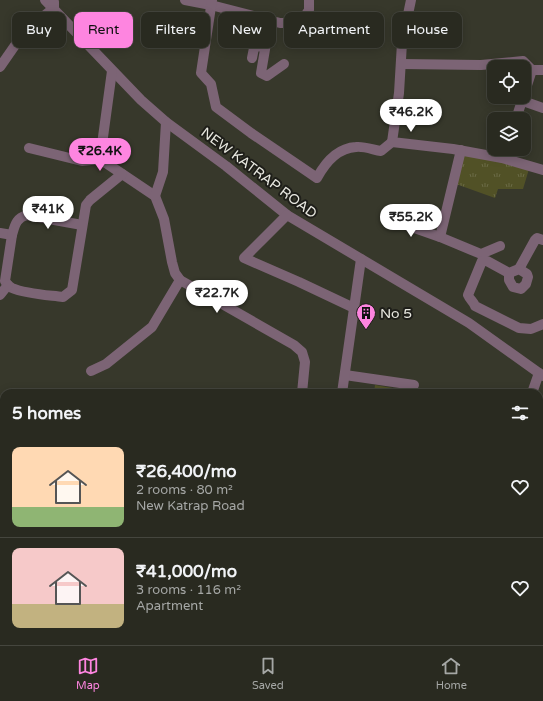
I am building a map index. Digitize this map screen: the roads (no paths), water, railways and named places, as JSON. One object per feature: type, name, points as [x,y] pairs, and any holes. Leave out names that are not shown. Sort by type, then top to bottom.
[{"type":"street","name":"NEW KATRAP ROAD","points":[[45,0],[54,4],[112,71],[141,100],[166,122],[226,166],[287,215],[469,323],[541,374]]},
{"type":"street","points":[[185,0],[211,2],[244,12]]},
{"type":"street","points":[[276,22],[295,23],[302,20],[308,10],[309,0]]},
{"type":"street","points":[[211,2],[201,73],[210,84],[216,107],[317,178],[325,164],[344,150],[357,147],[382,151],[392,142],[399,93],[402,43],[411,0]]},
{"type":"street","points":[[0,67],[25,31],[54,4]]},
{"type":"street","points":[[252,58],[254,48]]},
{"type":"street","points":[[265,48],[261,73],[267,76],[284,64]]},
{"type":"street","points":[[401,64],[481,65],[522,61],[532,70],[543,70]]},
{"type":"street","points":[[100,159],[112,71]]},
{"type":"street","points":[[531,104],[543,108]]},
{"type":"street","points":[[155,196],[163,172],[166,122]]},
{"type":"street","points":[[392,142],[487,152]]},
{"type":"street","points":[[30,148],[82,161],[100,159],[155,196],[164,219],[175,273],[180,280],[272,334],[294,345],[302,352],[305,362],[302,389]]},
{"type":"street","points":[[440,237],[462,150]]},
{"type":"street","points":[[511,156],[543,170]]},
{"type":"street","points":[[82,225],[27,215],[20,217],[12,235],[5,281],[8,285],[12,288],[63,298],[72,290],[86,205],[122,174]]},
{"type":"street","points":[[287,215],[244,258],[354,308]]},
{"type":"street","points":[[389,219],[440,237],[481,254],[500,246]]},
{"type":"street","points":[[0,233],[12,235]]},
{"type":"street","points":[[509,273],[519,269],[537,238],[543,240]]},
{"type":"street","points":[[343,389],[361,259]]},
{"type":"street","points":[[509,273],[487,260],[482,261],[468,295],[469,298],[475,306],[519,328],[531,328],[543,324]]},
{"type":"street","points":[[509,273],[509,280],[513,287],[521,289],[526,284],[528,277],[527,274],[519,269]]},
{"type":"street","points":[[91,371],[106,364],[152,327],[180,280]]},
{"type":"street","points":[[0,295],[8,285]]},
{"type":"street","points":[[534,389],[541,374]]},
{"type":"street","points":[[345,375],[414,385]]},
{"type":"place","name":"No 5","points":[[366,330]]}]
